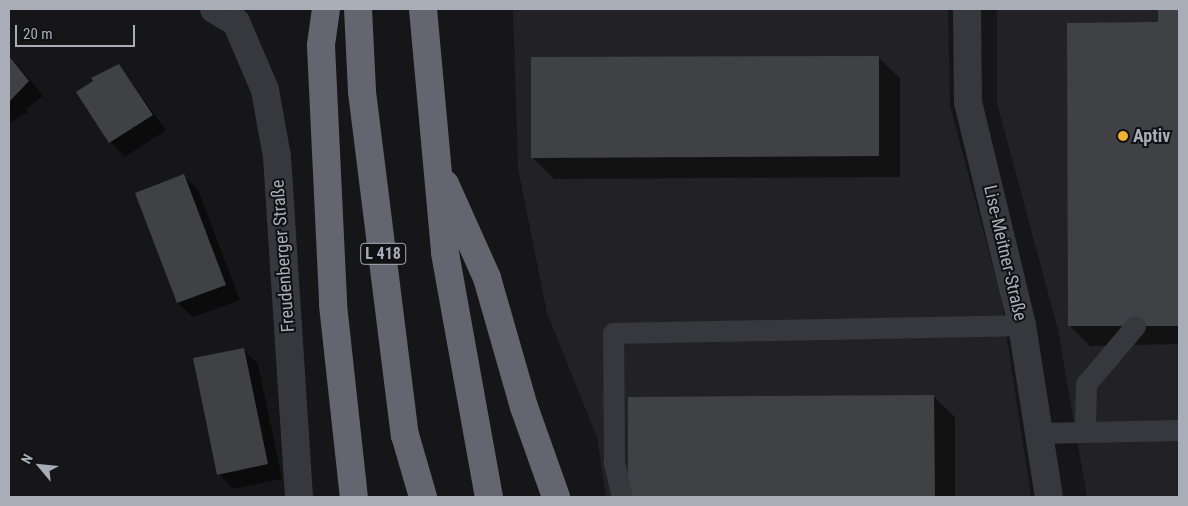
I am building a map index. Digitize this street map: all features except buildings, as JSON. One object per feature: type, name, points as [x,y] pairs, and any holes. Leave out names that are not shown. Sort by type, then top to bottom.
[{"type":"highway","points":[[326,9],[321,46],[333,305],[354,497]]},
{"type":"highway","name":"L 418","points":[[358,9],[362,92],[405,435],[423,497]]},
{"type":"highway","points":[[423,9],[435,162],[464,376],[489,497]]},
{"type":"highway","points":[[435,162],[487,278],[524,407],[556,497]]},
{"type":"street","name":"Lise-Meitner-Straße","points":[[967,9],[968,102],[1022,325],[1049,497]]},
{"type":"street","name":"Freudenberger Straße","points":[[225,16],[265,90],[277,157],[299,497]]},
{"type":"lane","points":[[622,497],[614,461],[612,333],[1022,325]]},
{"type":"lane","points":[[1086,430],[1086,384],[1136,326]]},
{"type":"lane","points":[[1039,433],[1086,430],[1179,430]]},
{"type":"shaded area","points":[[513,9],[948,9],[950,106],[1000,293],[1031,497],[606,497],[597,437],[547,313],[518,168]]},
{"type":"shaded area","points":[[997,9],[1179,9],[1179,497],[1087,497],[1058,330],[997,103]]},
{"type":"place","name":"Aptiv","points":[[1123,136]]}]
